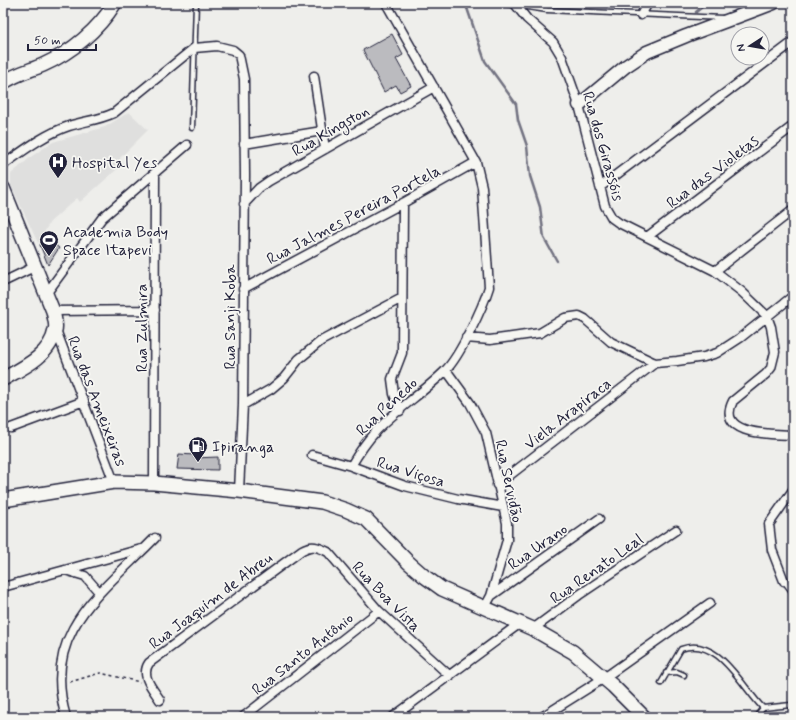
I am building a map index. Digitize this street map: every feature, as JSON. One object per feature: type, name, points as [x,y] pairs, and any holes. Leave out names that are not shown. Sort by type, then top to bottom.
[{"type":"main road","points":[[3,83],[13,76],[43,65],[76,46],[94,29],[115,3]]},
{"type":"main road","points":[[3,379],[28,366],[41,354],[50,343],[56,330],[53,311],[4,196]]},
{"type":"main road","points":[[3,500],[114,482],[154,483],[239,491],[322,502],[346,510],[366,519],[424,576],[442,589],[488,601],[519,624],[573,652],[604,678],[644,717]]},
{"type":"street","name":"Rua Penedo","points":[[351,466],[364,445],[376,430],[446,370],[466,338],[485,301],[489,287],[482,187],[476,162],[386,3]]},
{"type":"street","points":[[641,15],[648,3]]},
{"type":"street","points":[[578,105],[626,66],[646,52],[774,3]]},
{"type":"street","name":"Rua dos Girassóis","points":[[515,4],[527,19],[558,48],[578,105],[605,206],[612,218],[715,271],[742,292],[767,316]]},
{"type":"street","points":[[600,187],[793,42]]},
{"type":"street","name":"Rua Sanji Koba","points":[[194,48],[217,46],[232,50],[239,56],[244,79],[242,289],[243,405],[239,491]]},
{"type":"street","points":[[3,165],[47,135],[70,125],[102,118],[114,113],[194,48]]},
{"type":"street","points":[[314,76],[325,149]]},
{"type":"street","name":"Rua Kingston","points":[[244,204],[259,188],[434,87]]},
{"type":"street","name":"Rua das Violetas","points":[[647,237],[793,126]]},
{"type":"street","points":[[244,144],[322,131]]},
{"type":"street","points":[[46,294],[102,218],[187,145]]},
{"type":"street","name":"Rua Jalmes Pereira Portela","points":[[242,289],[403,204],[476,162]]},
{"type":"street","name":"Rua Zulmira","points":[[154,483],[155,173]]},
{"type":"street","points":[[400,411],[394,394],[392,379],[402,353],[403,204]]},
{"type":"street","points":[[715,271],[793,210]]},
{"type":"street","points":[[3,282],[34,267]]},
{"type":"street","points":[[466,338],[490,340],[540,333],[565,318],[579,316],[585,319],[611,342],[655,363],[704,357],[717,353],[793,296]]},
{"type":"street","points":[[243,405],[271,389],[284,378],[299,359],[321,341],[402,298]]},
{"type":"street","points":[[53,311],[155,310]]},
{"type":"street","points":[[767,316],[774,340],[775,352],[773,364],[766,374],[732,401],[729,407],[729,415],[732,422],[738,428],[751,432],[793,435]]},
{"type":"street","name":"Rua das Ameixeiras","points":[[56,330],[114,482]]},
{"type":"street","name":"Viela Arapiraca","points":[[497,486],[655,363]]},
{"type":"street","name":"Rua Servidão","points":[[446,370],[470,403],[486,433],[497,486],[507,523],[507,540],[488,601]]},
{"type":"street","points":[[11,428],[84,401]]},
{"type":"street","name":"Rua Viçosa","points":[[312,455],[351,466],[405,486],[503,508]]},
{"type":"street","points":[[784,581],[772,550],[769,524],[793,490]]},
{"type":"street","name":"Rua Urano","points":[[488,601],[599,518]]},
{"type":"street","name":"Rua Renato Leal","points":[[533,630],[579,595],[676,530]]},
{"type":"street","points":[[66,717],[60,685],[60,668],[67,638],[100,592],[155,538]]},
{"type":"street","name":"Rua Boa Vista","points":[[302,550],[309,546],[318,546],[328,552],[379,611],[450,676]]},
{"type":"street","points":[[3,587],[144,548]]},
{"type":"street","name":"Rua Joaquim de Abreu","points":[[160,700],[150,684],[146,673],[149,663],[302,550]]},
{"type":"street","points":[[62,570],[85,576],[100,592]]},
{"type":"street","points":[[542,717],[604,678],[710,603]]},
{"type":"street","name":"Rua Santo Antônio","points":[[243,717],[379,611]]},
{"type":"street","points":[[394,717],[519,624]]},
{"type":"lane","points":[[192,128],[196,3]]},
{"type":"lane","points":[[502,3],[547,10],[641,15],[699,15],[732,18]]},
{"type":"lane","points":[[784,581],[793,593]]},
{"type":"lane","points":[[661,683],[681,649],[689,646],[704,648],[718,654],[762,708]]},
{"type":"lane","points":[[666,673],[677,672],[684,675]]},
{"type":"lane","points":[[762,708],[791,705],[793,708]]},
{"type":"lane","points":[[756,717],[762,708]]},
{"type":"path","points":[[60,685],[100,674],[150,684]]},
{"type":"shaded area","name":"Hospital Yes","points":[[129,112],[148,130],[120,158],[123,164],[80,202],[77,198],[50,222],[38,243],[11,185],[11,174],[32,156],[53,142],[105,127]]},
{"type":"building","points":[[392,34],[403,55],[396,59],[411,86],[400,92],[396,85],[384,92],[363,50]]},
{"type":"building","name":"Academia Body Space Itapevi","points":[[45,237],[59,248],[48,265],[40,245]]},
{"type":"building","name":"Ipiranga","points":[[179,454],[194,455],[194,458],[218,457],[218,470],[177,469]]},
{"type":"waterway","points":[[696,12],[707,3]]},
{"type":"waterway","points":[[467,8],[485,61],[516,104],[518,120],[527,146],[530,176],[540,207],[544,238],[557,261]]},
{"type":"place","name":"Hospital Yes","points":[[58,179]]},
{"type":"place","name":"Academia Body Space Itapevi","points":[[49,257]]},
{"type":"place","name":"Ipiranga","points":[[198,463]]}]
